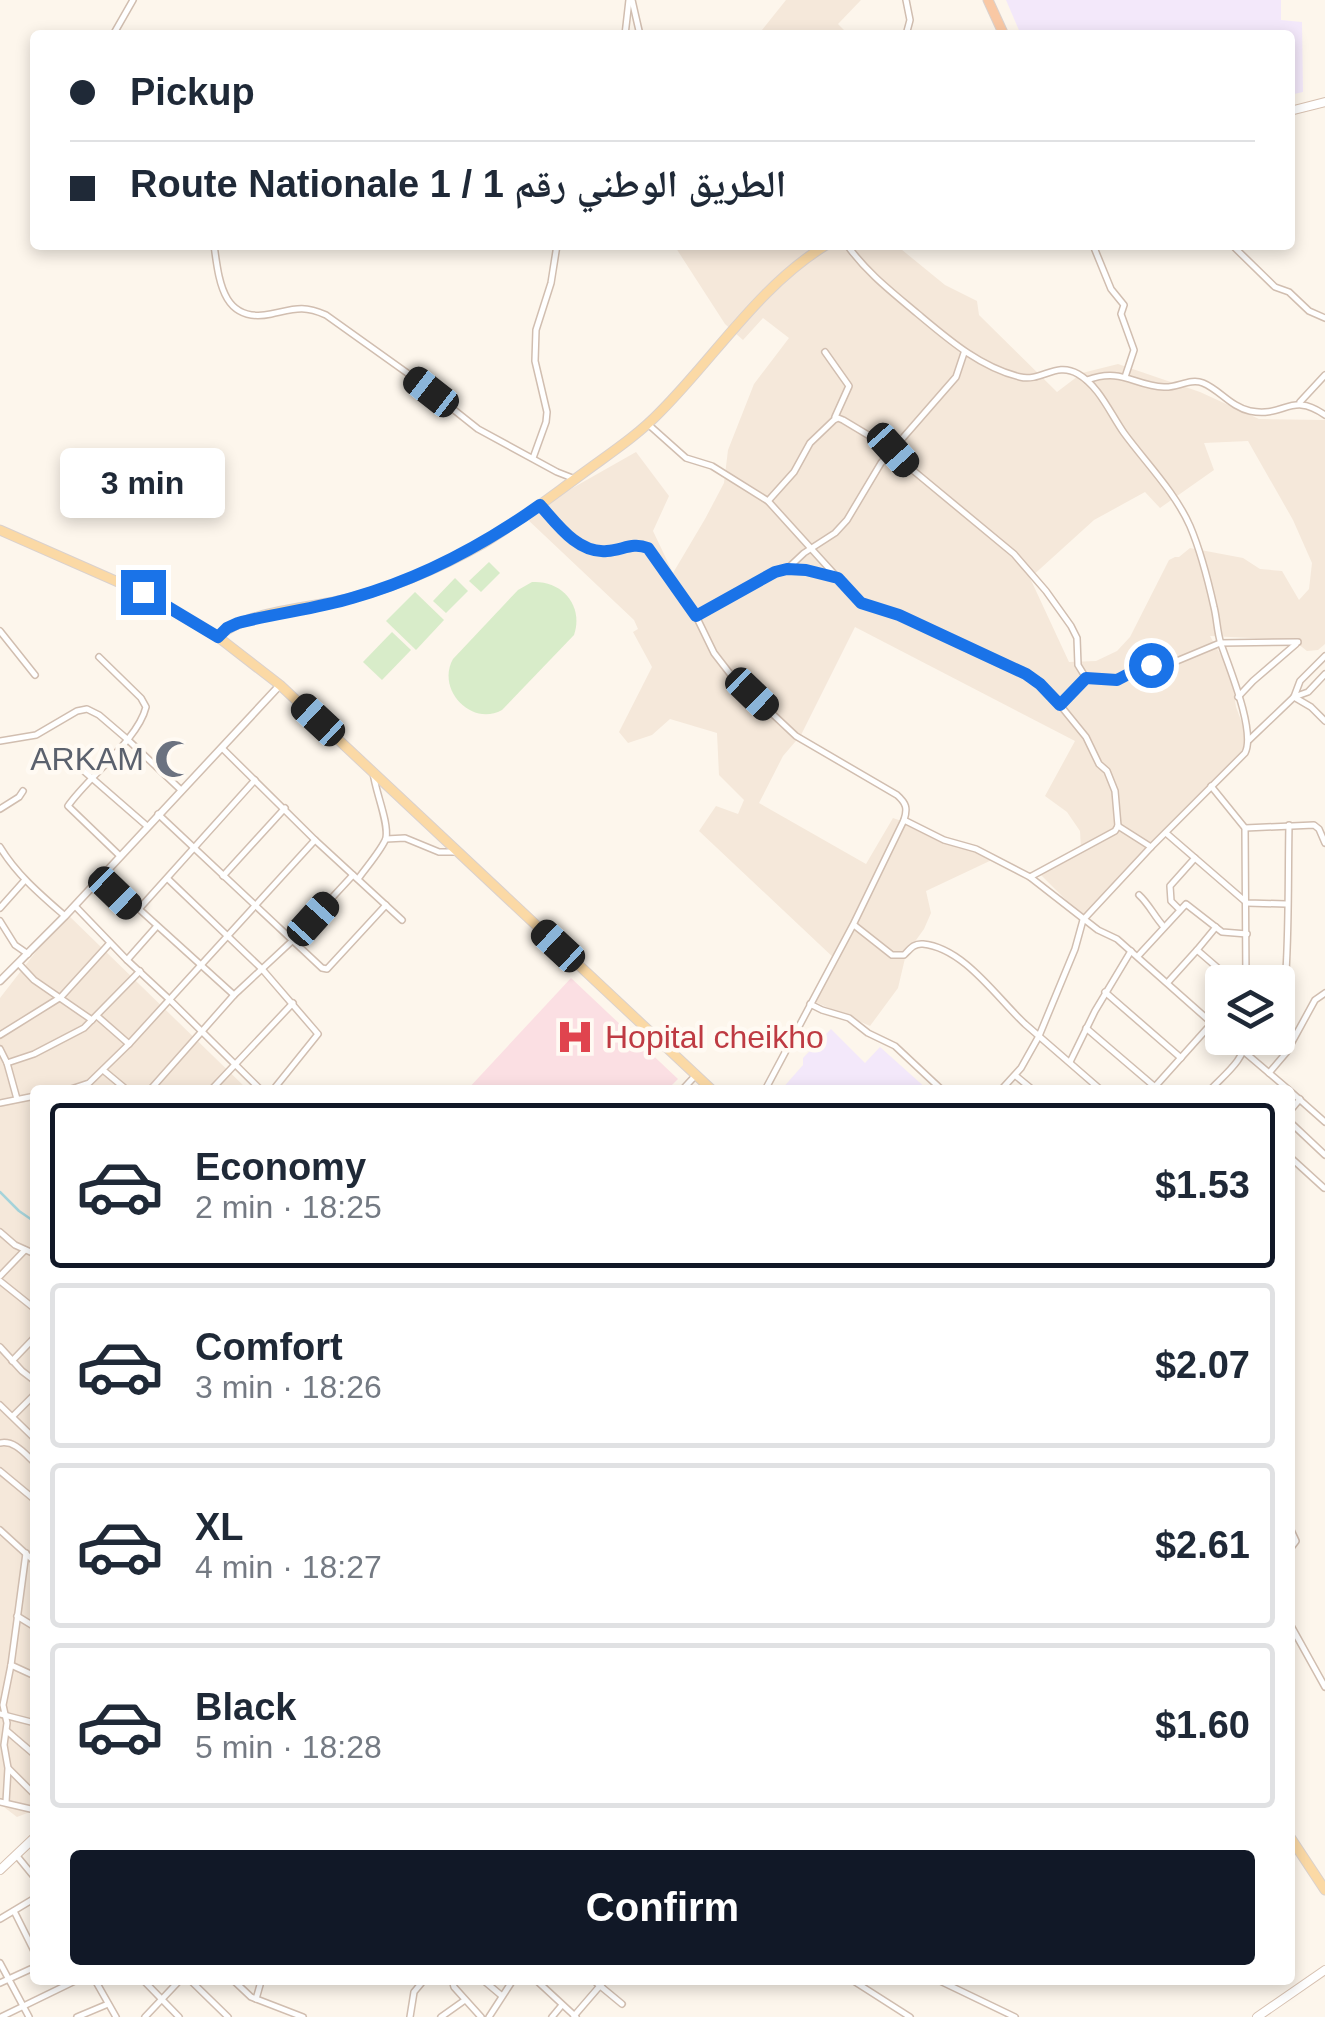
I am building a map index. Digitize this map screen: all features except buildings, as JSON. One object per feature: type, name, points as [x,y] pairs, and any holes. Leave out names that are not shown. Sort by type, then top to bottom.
[{"type":"highway","points":[[988,0],[1002,30]]},
{"type":"main road","points":[[1295,110],[1325,102]]},
{"type":"main road","points":[[218,637],[238,623],[338,602],[402,581],[476,547],[540,505],[648,424],[779,281],[819,250]]},
{"type":"main road","points":[[0,530],[143,592],[218,637],[280,685],[707,1085]]},
{"type":"main road","points":[[0,1870],[30,1842]]},
{"type":"main road","points":[[1295,1845],[1325,1890]]},
{"type":"main road","points":[[1257,2017],[1325,1970]]},
{"type":"street","points":[[116,30],[133,0]]},
{"type":"street","points":[[906,0],[910,20],[907,30]]},
{"type":"street","points":[[625,30],[628,2]]},
{"type":"street","points":[[628,2],[638,30]]},
{"type":"street","points":[[215,250],[222,294],[239,309],[258,314],[299,307],[326,315],[478,428],[575,479]]},
{"type":"street","points":[[533,458],[547,412],[535,361],[536,330],[551,283],[556,250]]},
{"type":"street","points":[[851,250],[878,282],[964,353],[1005,373],[1026,378],[1066,368],[1087,380],[1189,523],[1249,740]]},
{"type":"street","points":[[1095,250],[1106,280],[1124,306],[1121,314],[1134,350],[1125,377]]},
{"type":"street","points":[[1237,250],[1275,286],[1325,318]]},
{"type":"street","points":[[768,501],[794,472],[810,444],[834,420],[850,386],[825,352]]},
{"type":"street","points":[[787,569],[847,520],[881,462],[956,377],[964,353]]},
{"type":"street","points":[[1300,403],[1325,374]]},
{"type":"street","points":[[1087,380],[1109,375],[1159,387],[1194,381],[1253,412],[1280,410],[1300,403],[1325,415]]},
{"type":"street","points":[[834,420],[843,420],[893,450],[1014,554],[1046,591],[1077,638],[1078,665],[1086,678]]},
{"type":"street","points":[[648,424],[680,455],[712,466],[768,501],[861,603],[899,615],[1026,674],[1060,705],[1086,737],[1099,764],[1108,771],[1115,791],[1118,826],[1115,832],[1030,877]]},
{"type":"street","points":[[540,505],[566,533],[589,549],[603,552],[638,544],[648,548],[731,674],[796,736],[905,802],[904,820],[854,925],[768,1085]]},
{"type":"street","points":[[696,616],[766,575],[787,569],[838,578]]},
{"type":"street","points":[[0,630],[35,675]]},
{"type":"street","points":[[1060,705],[1086,678],[1123,678],[1140,668],[1172,662],[1220,642],[1298,642],[1238,697]]},
{"type":"street","points":[[1294,697],[1300,681],[1325,656]]},
{"type":"street","points":[[99,657],[141,698],[145,714],[68,806],[120,856]]},
{"type":"street","points":[[1006,1085],[1038,1036],[1075,949],[1083,920],[1244,753],[1249,740],[1325,674]]},
{"type":"street","points":[[0,981],[280,685]]},
{"type":"street","points":[[1294,697],[1325,720]]},
{"type":"street","points":[[0,741],[36,735],[87,709],[127,739],[180,790]]},
{"type":"street","points":[[222,748],[402,920]]},
{"type":"street","points":[[58,756],[70,759],[147,826]]},
{"type":"street","points":[[372,771],[386,840]]},
{"type":"street","points":[[139,909],[255,780]]},
{"type":"street","points":[[1212,786],[1245,828],[1246,965]]},
{"type":"street","points":[[0,809],[23,791]]},
{"type":"street","points":[[224,876],[285,808]]},
{"type":"street","points":[[158,814],[322,968],[328,969],[386,905]]},
{"type":"street","points":[[904,820],[944,840],[976,848],[1030,877],[1083,920],[1131,950],[1205,1016]]},
{"type":"street","points":[[1286,965],[1289,825]]},
{"type":"street","points":[[1245,828],[1314,825],[1325,843]]},
{"type":"street","points":[[1118,826],[1152,847]]},
{"type":"street","points":[[1166,832],[1247,903],[1288,904]]},
{"type":"street","points":[[155,1085],[234,995],[356,877],[386,840],[405,838],[439,852],[458,852]]},
{"type":"street","points":[[83,1085],[129,1044],[315,840]]},
{"type":"street","points":[[0,847],[25,880],[65,916]]},
{"type":"street","points":[[1179,910],[1171,900],[1170,886],[1195,858]]},
{"type":"street","points":[[99,878],[234,995]]},
{"type":"street","points":[[168,879],[262,969],[318,1034],[276,1085]]},
{"type":"street","points":[[0,908],[25,880]]},
{"type":"street","points":[[1139,895],[1164,927]]},
{"type":"street","points":[[1138,957],[1186,904],[1222,932],[1246,934]]},
{"type":"street","points":[[74,905],[256,1085]]},
{"type":"street","points":[[0,921],[15,944],[28,954]]},
{"type":"street","points":[[854,925],[892,955],[904,955],[912,946],[922,944],[961,961],[1095,1085]]},
{"type":"street","points":[[126,960],[157,926]]},
{"type":"street","points":[[1168,982],[1216,928]]},
{"type":"street","points":[[0,1035],[61,997],[110,943]]},
{"type":"street","points":[[1069,1062],[1131,950]]},
{"type":"street","points":[[1197,950],[1214,965]]},
{"type":"street","points":[[19,964],[34,980],[129,1044]]},
{"type":"street","points":[[8,1063],[84,1028],[140,972]]},
{"type":"street","points":[[1105,992],[1180,1058]]},
{"type":"street","points":[[1269,1073],[1325,992]]},
{"type":"street","points":[[216,1085],[293,1003]]},
{"type":"street","points":[[810,1004],[849,1018],[895,1046],[937,1085]]},
{"type":"street","points":[[1086,1028],[1150,1085]]},
{"type":"street","points":[[1156,1085],[1205,1030]]},
{"type":"street","points":[[0,1049],[8,1063],[16,1099]]},
{"type":"street","points":[[1214,1085],[1241,1055]]},
{"type":"street","points":[[1248,1055],[1282,1085]]},
{"type":"street","points":[[103,1070],[121,1085]]},
{"type":"street","points":[[687,1085],[696,1075]]},
{"type":"street","points":[[1015,1075],[1026,1085]]},
{"type":"street","points":[[1295,1096],[1325,1122]]},
{"type":"street","points":[[0,1103],[30,1097]]},
{"type":"street","points":[[1295,1106],[1300,1100]]},
{"type":"street","points":[[1295,1127],[1325,1155]]},
{"type":"street","points":[[1295,1162],[1324,1188]]},
{"type":"street","points":[[0,1232],[30,1252]]},
{"type":"street","points":[[24,1250],[0,1279],[30,1306]]},
{"type":"street","points":[[12,1361],[30,1341]]},
{"type":"street","points":[[0,1347],[30,1377]]},
{"type":"street","points":[[12,1416],[30,1399]]},
{"type":"street","points":[[0,1404],[30,1434]]},
{"type":"street","points":[[0,1443],[14,1444],[30,1458]]},
{"type":"street","points":[[0,1471],[30,1496]]},
{"type":"street","points":[[0,1530],[30,1557]]},
{"type":"street","points":[[26,1553],[4,1699],[7,1731],[2,1750],[8,1768],[30,1791]]},
{"type":"street","points":[[18,1616],[30,1624]]},
{"type":"street","points":[[1295,1633],[1325,1687]]},
{"type":"street","points":[[11,1665],[30,1674]]},
{"type":"street","points":[[1321,1680],[1325,1670]]},
{"type":"street","points":[[3,1714],[30,1722]]},
{"type":"street","points":[[7,1731],[30,1750]]},
{"type":"street","points":[[8,1768],[3,1802],[30,1809]]},
{"type":"street","points":[[17,1856],[30,1872]]},
{"type":"street","points":[[0,1919],[30,1901]]},
{"type":"street","points":[[14,1911],[30,1943]]},
{"type":"street","points":[[0,1963],[29,2017]]},
{"type":"street","points":[[0,1983],[30,1969]]},
{"type":"street","points":[[1,2017],[67,1985]]},
{"type":"street","points":[[98,1985],[116,2017]]},
{"type":"street","points":[[147,1985],[179,2017]]},
{"type":"street","points":[[145,2017],[175,1985]]},
{"type":"street","points":[[195,1985],[228,2017]]},
{"type":"street","points":[[238,1985],[256,1999],[302,2017]]},
{"type":"street","points":[[256,1999],[260,1985]]},
{"type":"street","points":[[410,1985],[414,1992]]},
{"type":"street","points":[[410,2017],[414,1992],[420,1985]]},
{"type":"street","points":[[453,1985],[481,2017]]},
{"type":"street","points":[[489,1985],[502,1996]]},
{"type":"street","points":[[489,2017],[510,1985]]},
{"type":"street","points":[[541,1985],[575,2016],[601,1985]]},
{"type":"street","points":[[605,1985],[622,2004]]},
{"type":"street","points":[[860,1985],[910,2017]]},
{"type":"street","points":[[948,1985],[1015,2017]]},
{"type":"street","points":[[441,2017],[465,2000]]},
{"type":"street","points":[[77,2017],[108,2004]]},
{"type":"street","points":[[552,2017],[562,2005]]},
{"type":"shaded area","points":[[786,0],[861,0],[838,24],[844,30],[762,30]]},
{"type":"shaded area","points":[[1006,0],[1281,0],[1281,20],[1302,22],[1303,92],[1295,94],[1295,30],[1019,30]]},
{"type":"shaded area","points":[[677,250],[902,250],[945,285],[977,301],[979,315],[1057,392],[1082,373],[1118,364],[1200,392],[1259,419],[1325,420],[1325,644],[1318,650],[1307,651],[1293,640],[1210,636],[1231,673],[1236,707],[1248,739],[1235,769],[1082,916],[1038,872],[1081,849],[1080,831],[1067,812],[1045,796],[1075,741],[855,627],[801,735],[783,756],[759,803],[866,864],[893,818],[996,858],[926,891],[931,913],[906,954],[898,988],[870,1026],[813,1001],[836,960],[699,831],[716,806],[738,814],[744,800],[719,775],[717,733],[670,719],[652,735],[628,743],[619,732],[652,667],[633,632],[638,629],[634,620],[526,518],[636,452],[669,496],[653,531],[673,573],[724,483],[728,450],[754,384],[789,338],[763,318],[743,340],[725,324]],"holes":[[[1248,441],[1293,520],[1312,563],[1309,589],[1299,600],[1282,571],[1260,569],[1243,558],[1190,548],[1169,560],[1130,637],[1117,651],[1096,661],[1069,662],[1030,578],[1094,520],[1145,492],[1160,508],[1214,470],[1204,443]]]},
{"type":"shaded area","points":[[66,913],[243,1085],[30,1085],[30,1812],[17,1817],[0,1804],[0,998]]},
{"type":"shaded area","name":"Hopital cheikho","points":[[571,978],[678,1079],[672,1085],[472,1085]]},
{"type":"shaded area","points":[[831,1029],[865,1063],[880,1047],[922,1085],[785,1085],[803,1065],[803,1058]]},
{"type":"green space","points":[[489,562],[500,573],[481,592],[469,581]]},
{"type":"green space","points":[[455,578],[468,591],[446,613],[433,601]]},
{"type":"green space","points":[[532,582],[553,585],[568,597],[576,614],[574,635],[502,710],[490,714],[468,709],[453,693],[449,682],[453,659],[518,590]]},
{"type":"green space","points":[[415,592],[444,620],[416,650],[386,621]]},
{"type":"green space","points":[[392,632],[411,650],[382,680],[363,662]]},
{"type":"waterway","points":[[0,1192],[30,1219]]},
{"type":"place","name":"ARKAM","points":[[174,759]]},
{"type":"place","name":"Hopital cheikho","points":[[575,1037]]},
{"type":"route","points":[[143,592],[218,637],[238,623],[338,602],[402,581],[476,547],[540,505],[566,533],[589,549],[603,552],[638,544],[648,548],[696,616],[766,575],[787,569],[806,570],[838,578],[861,603],[899,615],[1026,674],[1060,705],[1086,678],[1117,680],[1151,665]]}]
